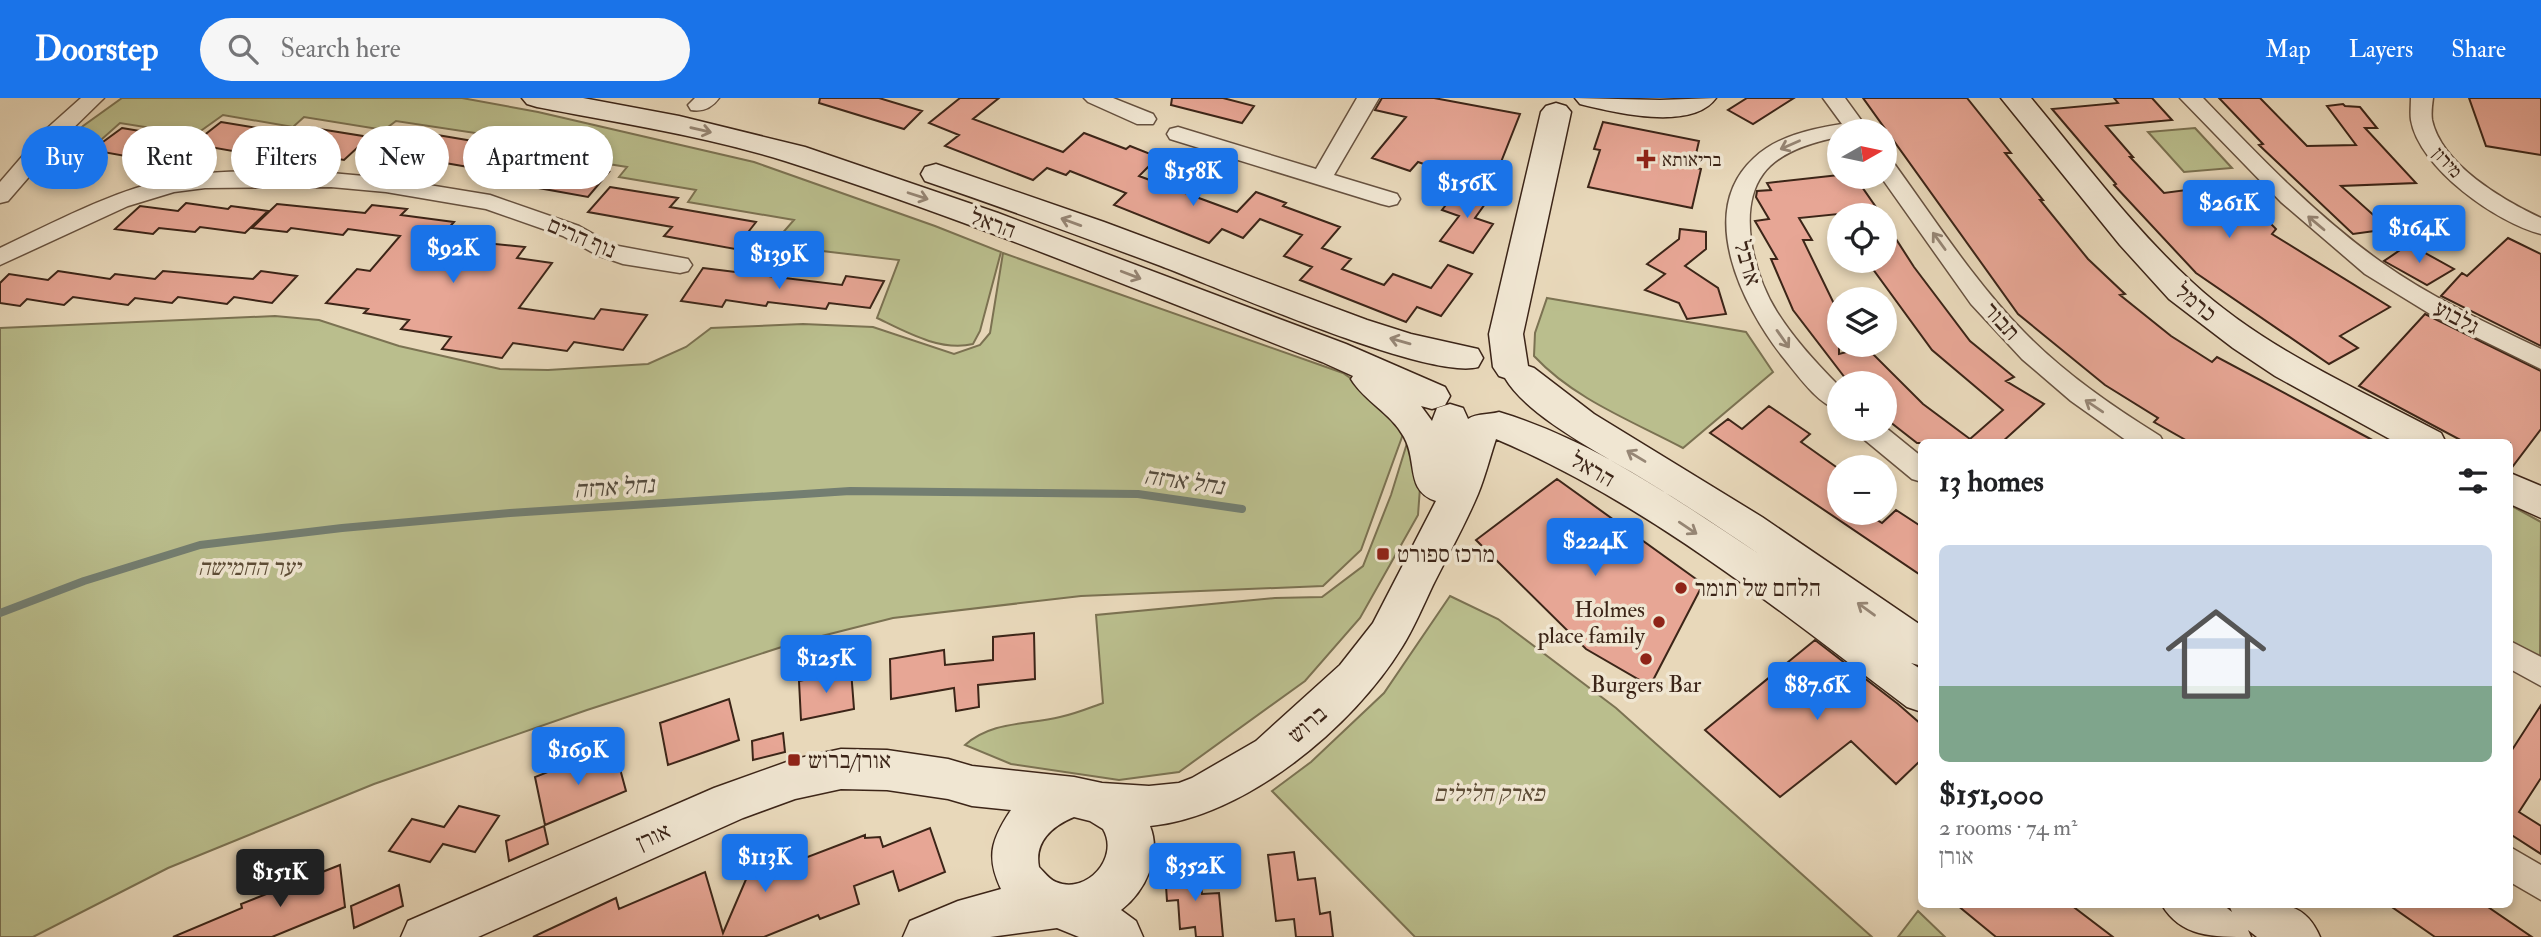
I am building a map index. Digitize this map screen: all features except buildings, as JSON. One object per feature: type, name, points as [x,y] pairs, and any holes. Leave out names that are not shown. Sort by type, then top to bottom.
[{"type":"main road","name":"הראל","points":[[537,98],[679,125],[793,154],[987,220],[1334,353],[1466,416],[1563,452],[1664,511],[1775,586],[1918,691]]},
{"type":"main road","name":"הראל","points":[[660,98],[704,102],[811,134],[1004,197],[1368,332],[1442,354],[1469,357]]},
{"type":"main road","points":[[1510,310],[1484,351],[1442,367],[1431,385],[1466,416],[1513,420],[1523,411],[1528,400],[1528,388],[1516,372],[1506,334],[1546,105],[1580,110],[1585,107],[1589,98],[1654,110],[1686,105],[1701,98]]},
{"type":"main road","name":"כרמל","points":[[2016,98],[2131,238],[2181,291],[2234,332],[2287,367],[2421,439]]},
{"type":"main road","points":[[1334,353],[1403,408],[1424,435],[1434,467],[1434,500]]},
{"type":"main road","points":[[1469,357],[1487,358],[1516,372]]},
{"type":"main road","name":"הראל","points":[[1516,372],[1562,413],[1688,488],[1789,554],[1918,646]]},
{"type":"main road","name":"ברוש","points":[[1388,635],[1434,500],[1450,443],[1466,416]]},
{"type":"main road","name":"ברוש","points":[[1128,868],[1169,822],[1208,792],[1272,755],[1302,730],[1355,678],[1388,635],[1459,494],[1466,416]]},
{"type":"main road","points":[[2513,488],[2541,503]]},
{"type":"main road","name":"אורן","points":[[425,937],[730,802],[795,779],[841,769],[887,770],[947,779],[972,786],[1089,800]]},
{"type":"main road","name":"אורן","points":[[972,786],[996,806],[1007,825],[1015,851]]},
{"type":"main road","name":"ברוש","points":[[1089,800],[1149,806],[1179,803],[1208,792]]},
{"type":"main road","points":[[1119,937],[1093,919],[1041,900],[1027,889],[1019,876],[1015,851],[1019,835],[1028,820],[1057,800],[1089,800],[1118,812],[1128,825],[1133,841],[1125,907],[1131,937]]},
{"type":"main road","points":[[927,937],[981,915],[1013,908],[1082,905],[1113,890],[1128,868]]},
{"type":"main road","points":[[2190,908],[2227,937]]},
{"type":"main road","points":[[2257,908],[2296,937]]},
{"type":"street","points":[[0,196],[65,124],[93,98]]},
{"type":"street","points":[[65,124],[102,98]]},
{"type":"street","points":[[1095,98],[1145,120]]},
{"type":"street","points":[[1322,177],[1368,98]]},
{"type":"street","points":[[1834,98],[1849,119]]},
{"type":"street","name":"גלבוע","points":[[2191,98],[2272,183],[2354,254],[2459,320],[2541,360]]},
{"type":"street","name":"מירון","points":[[2422,98],[2422,121],[2426,136],[2439,155],[2462,179],[2541,227]]},
{"type":"street","points":[[1178,134],[1389,199]]},
{"type":"street","name":"ארבל","points":[[1827,135],[1803,139],[1766,158],[1751,173],[1743,189],[1738,221],[1739,247],[1762,308],[1787,345],[1827,388]]},
{"type":"street","name":"נוף הרים","points":[[0,257],[120,201],[172,185],[205,181],[331,180],[386,185],[490,202],[571,231],[605,250],[631,258],[680,265]]},
{"type":"street","name":"תבור","points":[[1897,183],[1987,306],[2015,337],[2084,399],[2145,439]]},
{"type":"street","points":[[1884,441],[1918,469]]},
{"type":"street","points":[[2513,656],[2541,673]]},
{"type":"street","points":[[2513,865],[2541,884]]},
{"type":"green space","points":[[122,98],[462,98],[598,126],[463,126],[463,131],[449,129],[449,126],[396,121],[389,126],[359,126],[304,117],[294,126],[287,126],[223,115],[208,126],[139,126],[120,123],[108,134],[108,126],[83,126]]},
{"type":"green space","points":[[2195,128],[2232,168],[2184,172],[2148,132]]},
{"type":"green space","points":[[613,129],[754,162],[1001,252],[980,331],[973,344],[961,346],[936,343],[900,329],[877,318],[899,260],[805,249],[765,253],[794,220],[688,202],[696,190],[619,177],[627,167],[613,165]]},
{"type":"green space","name":"יער החמישה","points":[[1003,253],[1343,373],[1386,403],[1406,426],[1361,550],[1323,586],[1081,596],[893,618],[794,643],[587,710],[374,784],[168,868],[33,937],[0,937],[0,328],[275,316],[319,320],[399,346],[500,369],[548,370],[648,364],[686,347],[711,328],[803,324],[873,327],[954,354],[980,345],[990,333]]},
{"type":"green space","points":[[1547,298],[1746,332],[1773,372],[1683,448],[1585,397],[1534,356],[1535,333]]},
{"type":"green space","points":[[1412,427],[1421,474],[1418,515],[1360,618],[1305,681],[1179,772],[1119,780],[1011,764],[965,745],[975,737],[998,728],[1066,716],[1103,703],[1096,615],[1275,598],[1322,597],[1363,566],[1391,495]]},
{"type":"green space","points":[[2513,507],[2541,522],[2540,660],[2513,644]]},
{"type":"green space","name":"פארק חלילים","points":[[1450,596],[1498,619],[1616,708],[1872,937],[1415,937],[1272,791],[1311,762],[1384,693]]},
{"type":"green space","points":[[1918,911],[1945,937],[1898,937]]},
{"type":"waterway","name":"נחל ארזה","points":[[0,613],[84,581],[200,545],[342,528],[510,513],[850,491],[1138,494],[1242,509]]},
{"type":"place","name":"בריאותא","points":[[1646,159]]},
{"type":"place","name":"מרכז ספורט","points":[[1383,554]]},
{"type":"place","name":"הלחם של תומר","points":[[1681,588]]},
{"type":"place","name":"Holmes place family","points":[[1659,622]]},
{"type":"place","name":"Burgers Bar","points":[[1646,659]]},
{"type":"place","name":"אורן/ברוש","points":[[794,760]]}]
